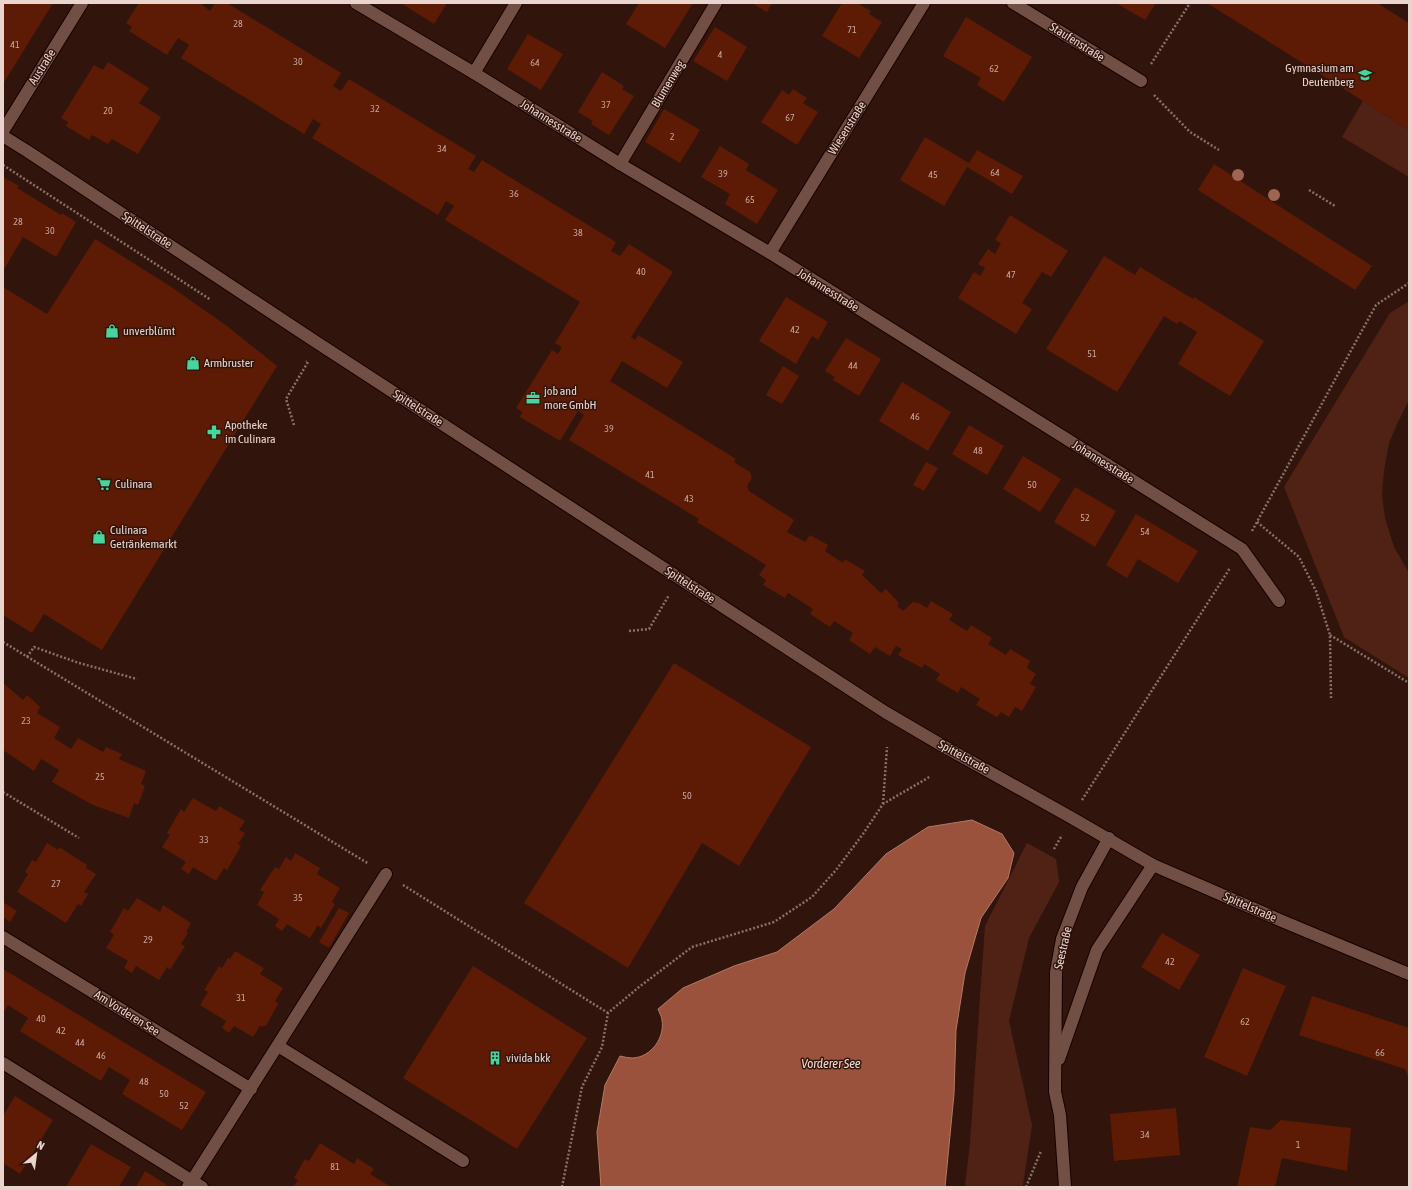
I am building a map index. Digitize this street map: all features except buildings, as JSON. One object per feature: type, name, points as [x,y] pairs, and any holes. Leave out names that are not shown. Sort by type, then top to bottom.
[{"type":"street","name":"Austraße","points":[[3,131],[82,3]]},
{"type":"street","name":"Johannesstraße","points":[[356,3],[474,73],[620,164],[770,253],[1242,549],[1279,601]]},
{"type":"street","points":[[474,73],[516,3]]},
{"type":"street","name":"Blumenweg","points":[[620,164],[716,3]]},
{"type":"street","name":"Wiesenstraße","points":[[770,253],[924,3]]},
{"type":"street","name":"Staufenstraße","points":[[1013,3],[1141,81]]},
{"type":"street","name":"Spittelstraße","points":[[3,136],[468,441],[886,712],[943,746],[1153,864],[1282,921],[1409,974]]},
{"type":"street","name":"Seestraße","points":[[1065,1187],[1060,1115],[1055,1092],[1056,972],[1062,939],[1082,886],[1108,838]]},
{"type":"street","name":"Seestraße","points":[[1056,1068],[1097,950],[1153,864]]},
{"type":"street","points":[[3,1063],[194,1185],[251,1089],[386,874]]},
{"type":"street","name":"Am Vorderen See","points":[[3,937],[251,1089]]},
{"type":"street","points":[[278,1046],[463,1161]]},
{"type":"path","points":[[1190,3],[1141,81],[1190,132],[1219,150]]},
{"type":"path","points":[[3,165],[214,302]]},
{"type":"path","points":[[1309,190],[1335,206]]},
{"type":"path","points":[[1331,698],[1330,635],[1316,591],[1299,557],[1257,522],[1376,305],[1409,283]]},
{"type":"path","points":[[294,424],[286,399],[308,362],[301,358]]},
{"type":"path","points":[[1091,785],[1242,549]]},
{"type":"path","points":[[629,631],[648,629],[672,591]]},
{"type":"path","points":[[1330,635],[1409,683]]},
{"type":"path","points":[[3,642],[386,874],[608,1013]]},
{"type":"path","points":[[27,657],[34,646],[79,663],[137,679]]},
{"type":"path","points":[[562,1187],[582,1086],[602,1047],[608,1013],[639,987],[692,947],[774,922],[812,897],[836,870],[863,834],[882,804],[887,747]]},
{"type":"path","points":[[882,804],[931,776]]},
{"type":"path","points":[[3,792],[79,838]]},
{"type":"path","points":[[1026,1187],[1043,1144]]},
{"type":"shaded area","points":[[1363,101],[1409,130],[1409,177],[1342,137]]},
{"type":"shaded area","points":[[1409,301],[1409,400],[1389,443],[1384,470],[1382,495],[1385,518],[1394,547],[1409,573],[1409,678],[1344,637],[1284,487],[1390,313]]},
{"type":"shaded area","points":[[1027,843],[1056,859],[1059,882],[1029,938],[1009,1021],[1032,1125],[1023,1185],[1022,1187],[965,1187],[970,1143],[985,926]]},
{"type":"water","name":"Vorderer See","points":[[972,820],[1002,834],[1014,853],[1008,878],[981,918],[965,973],[956,1030],[954,1094],[945,1187],[601,1187],[597,1132],[605,1085],[620,1056],[631,1058],[640,1057],[651,1050],[659,1040],[662,1019],[658,1009],[683,988],[734,966],[777,952],[834,909],[886,854],[928,827]]},
{"type":"place","name":"Gymnasium am Deutenberg","points":[[1365,75]]},
{"type":"place","name":"unverblümt","points":[[112,331]]},
{"type":"place","name":"Armbruster","points":[[193,363]]},
{"type":"place","name":"job and more GmbH","points":[[533,398]]},
{"type":"place","name":"Apotheke im Culinara","points":[[214,432]]},
{"type":"place","name":"Culinara","points":[[104,484]]},
{"type":"place","name":"Culinara Getränkemarkt","points":[[99,537]]},
{"type":"place","name":"vivida bkk","points":[[495,1058]]}]
